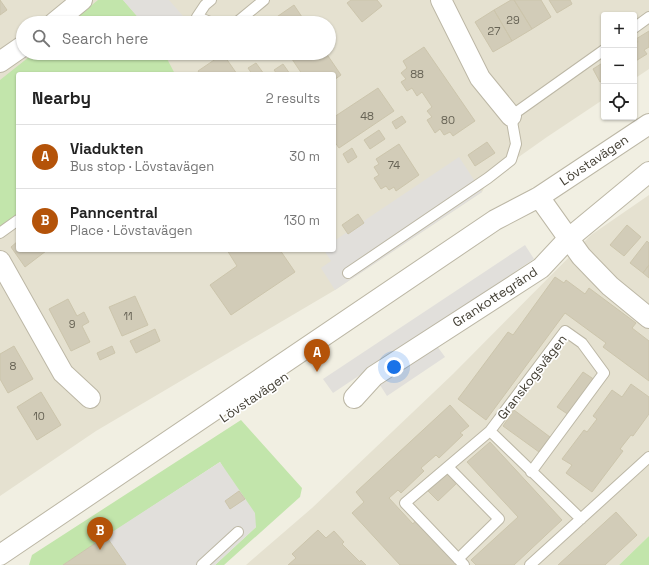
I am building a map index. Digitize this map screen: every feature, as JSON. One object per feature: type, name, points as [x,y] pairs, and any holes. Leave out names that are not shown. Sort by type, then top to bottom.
[{"type":"street","points":[[63,16],[82,0]]},
{"type":"street","points":[[441,0],[480,78],[512,116]]},
{"type":"street","points":[[0,62],[16,51]]},
{"type":"street","name":"Lövstavägen","points":[[8,559],[495,220],[539,197],[649,124]]},
{"type":"street","name":"Grankottegränd","points":[[354,398],[374,376],[540,268],[568,239],[649,172]]},
{"type":"street","points":[[539,197],[581,256],[610,286],[649,318]]},
{"type":"street","points":[[0,261],[64,373],[90,398]]},
{"type":"lane","points":[[197,16],[211,0]]},
{"type":"lane","points":[[245,16],[264,0]]},
{"type":"lane","points":[[637,26],[649,17]]},
{"type":"lane","points":[[348,273],[471,190],[511,160],[516,144],[512,116],[601,52]]},
{"type":"lane","points":[[0,233],[16,221]]},
{"type":"lane","name":"Granskogsvägen","points":[[448,467],[499,519],[461,562],[405,503],[448,467],[490,432],[565,331],[582,343],[604,373],[531,472]]},
{"type":"lane","name":"Granskogsvägen","points":[[490,432],[581,519]]},
{"type":"lane","points":[[530,565],[649,457]]},
{"type":"lane","points":[[202,565],[238,532]]},
{"type":"shaded area","points":[[0,0],[649,0],[649,69],[637,77],[637,12],[601,12],[601,101],[489,178],[482,192],[335,290],[96,431],[0,496]]},
{"type":"shaded area","points":[[123,0],[169,0],[183,16],[137,16]]},
{"type":"shaded area","points":[[459,157],[482,192],[335,290],[321,268],[331,261],[325,252],[336,252],[336,240]]},
{"type":"shaded area","points":[[649,195],[649,536],[619,565],[246,565],[312,508],[453,374],[591,235]]},
{"type":"shaded area","points":[[525,245],[534,259],[333,393],[323,379]]},
{"type":"shaded area","points":[[437,346],[445,357],[387,396],[380,385]]},
{"type":"shaded area","points":[[220,462],[255,513],[256,527],[215,565],[126,565],[106,536]]},
{"type":"green space","points":[[98,0],[123,0],[137,16],[79,16]]},
{"type":"green space","points":[[25,60],[168,60],[174,72],[16,72],[16,217],[0,229],[0,80]]},
{"type":"green space","points":[[241,420],[302,488],[300,497],[224,565],[215,565],[256,527],[220,462],[63,565],[29,565],[32,555]]},
{"type":"green space","points":[[649,536],[649,565],[619,565]]},
{"type":"building","points":[[0,0],[7,10],[0,15]]},
{"type":"building","points":[[351,0],[377,0],[382,6],[362,22],[347,3]]},
{"type":"building","points":[[511,0],[514,0],[532,29],[512,41],[494,10]]},
{"type":"building","points":[[514,0],[541,0],[551,17],[532,29]]},
{"type":"building","points":[[549,0],[570,0],[572,4],[557,13]]},
{"type":"building","points":[[294,5],[301,16],[278,16]]},
{"type":"building","points":[[494,10],[512,41],[493,52],[475,22]]},
{"type":"building","points":[[649,31],[649,47],[644,50],[647,54],[637,60],[638,42],[637,38]]},
{"type":"building","points":[[424,47],[475,121],[453,136],[450,132],[444,135],[440,129],[435,133],[427,120],[432,117],[427,111],[432,107],[422,92],[417,96],[412,88],[407,91],[401,82],[406,79],[401,73],[407,68],[403,61]]},
{"type":"building","points":[[214,60],[227,60],[236,72],[199,72]]},
{"type":"building","points":[[293,60],[331,60],[341,75],[336,79],[336,72],[301,72]]},
{"type":"building","points":[[256,63],[263,72],[251,72],[248,68]]},
{"type":"building","points":[[283,64],[289,72],[276,72],[274,70]]},
{"type":"building","points":[[601,64],[601,82],[600,82],[593,69]]},
{"type":"building","points":[[378,88],[394,111],[339,148],[336,144],[336,116]]},
{"type":"building","points":[[402,116],[406,122],[396,129],[392,122]]},
{"type":"building","points":[[379,130],[385,139],[370,149],[364,140]]},
{"type":"building","points":[[487,142],[495,153],[475,166],[468,155]]},
{"type":"building","points":[[399,144],[419,175],[396,191],[394,187],[389,190],[386,186],[381,189],[374,178],[379,175],[374,167],[379,164],[376,159]]},
{"type":"building","points":[[352,148],[357,157],[348,163],[343,154]]},
{"type":"building","points":[[358,214],[364,223],[348,234],[342,225]]},
{"type":"building","points":[[627,225],[641,237],[624,256],[610,245]]},
{"type":"building","points":[[647,241],[649,243],[649,265],[643,273],[630,263]]},
{"type":"building","points":[[16,243],[16,252],[45,252],[25,267],[11,247]]},
{"type":"building","points":[[228,252],[281,252],[295,272],[231,315],[210,285],[237,266]]},
{"type":"building","points":[[649,265],[649,278],[643,273]]},
{"type":"building","points":[[555,277],[564,283],[566,280],[585,294],[589,288],[636,323],[632,328],[649,341],[649,381],[603,347],[606,343],[565,313],[486,420],[458,399],[508,332],[513,335]]},
{"type":"building","points":[[135,296],[148,325],[122,336],[109,307]]},
{"type":"building","points":[[68,299],[77,316],[84,312],[89,322],[82,326],[90,342],[71,351],[49,309]]},
{"type":"building","points":[[155,329],[160,341],[136,353],[130,341]]},
{"type":"building","points":[[14,346],[33,379],[8,393],[0,379],[0,354]]},
{"type":"building","points":[[112,346],[115,353],[100,360],[97,353]]},
{"type":"building","points":[[583,372],[595,380],[569,415],[557,407]]},
{"type":"building","points":[[631,384],[649,397],[649,414],[633,436],[631,435],[620,449],[623,451],[592,492],[566,473],[572,465],[562,459],[584,430],[587,432],[597,419],[593,416],[612,390],[622,397]]},
{"type":"building","points":[[41,392],[61,425],[37,440],[17,407]]},
{"type":"building","points":[[450,405],[469,426],[460,433],[463,435],[439,458],[436,455],[421,468],[424,471],[401,493],[398,490],[389,498],[413,524],[416,520],[457,565],[400,565],[352,513],[364,502],[356,492]]},
{"type":"building","points":[[514,410],[550,437],[539,452],[503,426]]},
{"type":"building","points":[[490,442],[562,520],[514,565],[476,565],[471,560],[518,517],[467,462]]},
{"type":"building","points":[[448,472],[458,482],[438,501],[428,491]]},
{"type":"building","points":[[239,491],[245,499],[230,509],[225,501]]},
{"type":"building","points":[[616,512],[637,535],[605,565],[558,565]]},
{"type":"building","points":[[318,530],[326,538],[334,531],[344,542],[342,544],[360,562],[361,560],[366,565],[288,565],[296,558],[292,554]]},
{"type":"building","points":[[106,536],[126,565],[63,565]]},
{"type":"place","name":"Viadukten","points":[[317,372]]},
{"type":"place","name":"Panncentral","points":[[100,550]]}]
